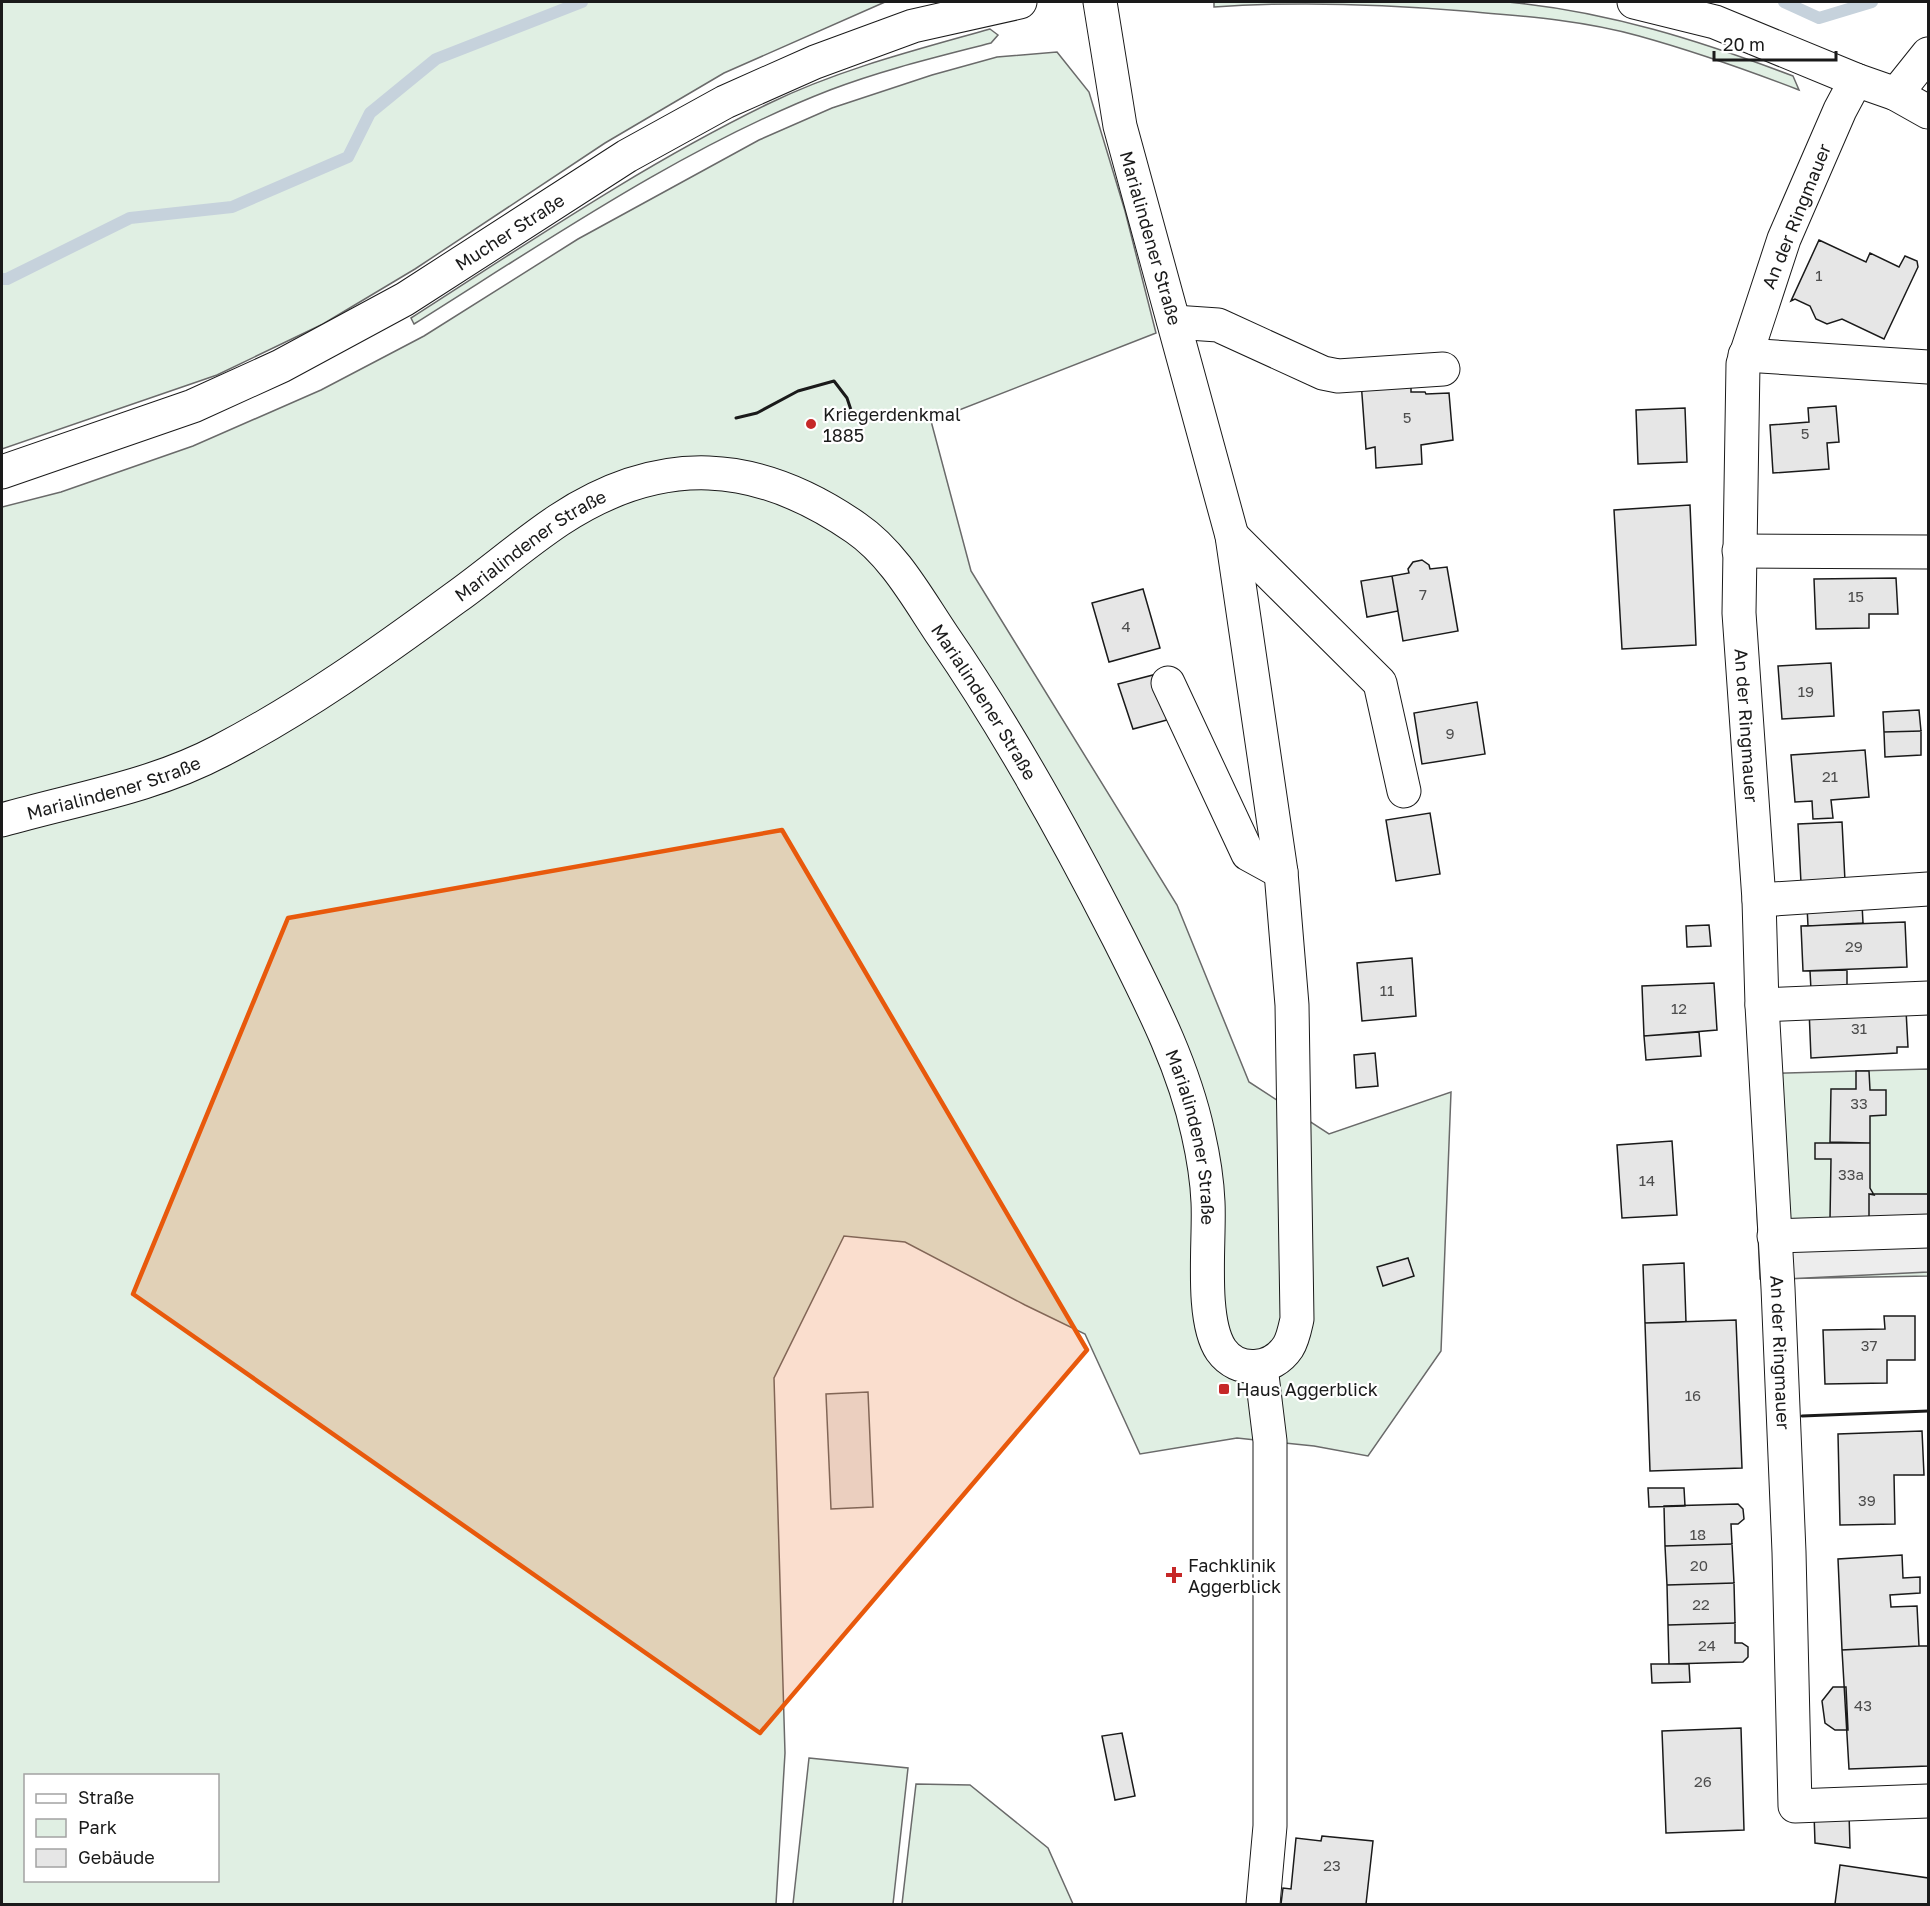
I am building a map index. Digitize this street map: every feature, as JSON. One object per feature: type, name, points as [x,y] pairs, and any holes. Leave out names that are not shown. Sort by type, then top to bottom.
[{"type":"street","name":"Mucher Straße","points":[[2,472],[193,406],[281,366],[405,299],[627,156],[725,102],[815,62],[913,26],[1020,2]]},
{"type":"street","name":"Marialindener Straße","points":[[2,820],[153,781],[220,752],[344,678],[559,520],[623,487],[693,471],[743,477],[808,498],[861,531],[897,567],[984,697],[1094,890],[1157,1014],[1181,1075],[1198,1132],[1208,1193],[1211,1325],[1219,1347],[1233,1362],[1245,1367],[1261,1367],[1275,1360],[1288,1348],[1297,1319],[1292,1005],[1281,872],[1232,536],[1120,126],[1100,2]]},
{"type":"street","points":[[1634,2],[1715,11],[1856,80],[1896,94],[1929,112]]},
{"type":"street","points":[[1896,94],[1929,54]]},
{"type":"street","name":"An der Ringmauer","points":[[1856,80],[1840,110],[1784,238],[1743,364],[1740,612],[1760,900],[1762,1005],[1790,1552],[1795,1806],[1929,1801]]},
{"type":"street","points":[[1174,322],[1218,325],[1323,373],[1338,376],[1443,369]]},
{"type":"street","points":[[1745,355],[1929,367]]},
{"type":"street","points":[[1232,536],[1380,682],[1404,791]]},
{"type":"street","points":[[1739,551],[1929,552]]},
{"type":"street","points":[[1168,683],[1248,854],[1281,872]]},
{"type":"street","points":[[1760,900],[1929,889]]},
{"type":"street","points":[[1762,1005],[1929,998]]},
{"type":"street","points":[[1774,1236],[1929,1231]]},
{"type":"street","points":[[1261,1367],[1270,1441],[1270,1826],[1263,1905]]},
{"type":"highlighted area","points":[[782,830],[1087,1350],[760,1733],[133,1294],[288,918]]},
{"type":"green space","points":[[2,2],[885,2],[724,73],[605,143],[415,269],[323,324],[217,375],[2,449]]},
{"type":"green space","points":[[1214,2],[1508,2],[1545,6],[1653,29],[1724,51],[1793,76],[1799,90],[1720,61],[1659,42],[1574,22],[1401,7],[1308,4],[1214,7]]},
{"type":"green space","points":[[990,29],[998,35],[991,43],[910,64],[830,90],[722,139],[617,197],[414,324],[411,318],[543,233],[632,178],[723,127],[770,103],[824,80],[879,61]]},
{"type":"green space","points":[[1057,52],[1089,92],[1125,211],[1156,333],[931,421],[971,571],[1177,905],[1249,1082],[1329,1134],[1451,1092],[1441,1351],[1368,1456],[1314,1446],[1237,1438],[1140,1454],[1085,1334],[905,1242],[844,1236],[774,1378],[785,1753],[776,1904],[2,1904],[2,507],[61,492],[193,446],[321,390],[424,336],[578,239],[759,140],[832,108],[932,75],[997,57]]},
{"type":"green space","points":[[1928,1069],[1928,1276],[1760,1279],[1751,1074]]},
{"type":"green space","points":[[809,1758],[908,1768],[893,1904],[793,1904]]},
{"type":"green space","points":[[916,1784],[970,1785],[1048,1848],[1073,1904],[902,1904]]},
{"type":"shaded area","points":[[1928,1237],[1928,1272],[1785,1279],[1784,1241]]},
{"type":"shaded area","points":[[868,1392],[873,1507],[831,1509],[826,1394]]},
{"type":"building","points":[[1819,240],[1866,262],[1870,253],[1899,267],[1905,256],[1917,261],[1918,267],[1884,339],[1842,319],[1827,324],[1816,319],[1810,306],[1795,299],[1791,301]]},
{"type":"building","points":[[1361,381],[1411,385],[1411,392],[1449,393],[1453,440],[1421,445],[1422,464],[1376,468],[1375,447],[1366,449]]},
{"type":"building","points":[[1836,406],[1839,442],[1827,443],[1829,469],[1773,473],[1770,425],[1809,422],[1808,408]]},
{"type":"building","points":[[1685,408],[1687,462],[1638,464],[1636,410]]},
{"type":"building","points":[[1690,505],[1696,645],[1622,649],[1614,510]]},
{"type":"building","points":[[1422,560],[1429,565],[1430,569],[1447,567],[1458,631],[1403,641],[1392,576],[1409,573],[1408,569],[1413,562]]},
{"type":"building","points":[[1392,576],[1398,611],[1367,617],[1361,581]]},
{"type":"building","points":[[1896,578],[1898,614],[1869,614],[1869,628],[1816,629],[1814,579]]},
{"type":"building","points":[[1143,589],[1160,648],[1109,662],[1092,603]]},
{"type":"building","points":[[1831,663],[1834,716],[1782,719],[1778,666]]},
{"type":"building","points":[[1153,675],[1167,720],[1133,729],[1118,684]]},
{"type":"building","points":[[1477,702],[1485,754],[1422,764],[1414,713]]},
{"type":"building","points":[[1919,710],[1921,731],[1884,732],[1883,712]]},
{"type":"building","points":[[1921,731],[1921,755],[1885,757],[1884,732]]},
{"type":"building","points":[[1865,750],[1869,797],[1831,800],[1833,818],[1813,819],[1812,801],[1795,802],[1791,755]]},
{"type":"building","points":[[1430,813],[1440,874],[1396,881],[1386,820]]},
{"type":"building","points":[[1842,822],[1845,881],[1801,883],[1798,824]]},
{"type":"building","points":[[1862,904],[1863,923],[1808,926],[1807,906]]},
{"type":"building","points":[[1905,922],[1907,967],[1803,971],[1801,926]]},
{"type":"building","points":[[1709,925],[1711,946],[1687,947],[1686,926]]},
{"type":"building","points":[[1412,958],[1416,1016],[1362,1021],[1357,963]]},
{"type":"building","points":[[1847,970],[1847,990],[1811,990],[1810,971]]},
{"type":"building","points":[[1714,983],[1717,1030],[1644,1036],[1642,986]]},
{"type":"building","points":[[1809,1009],[1906,1010],[1908,1047],[1897,1047],[1897,1053],[1811,1058]]},
{"type":"building","points":[[1699,1032],[1701,1056],[1646,1060],[1644,1036]]},
{"type":"building","points":[[1375,1053],[1378,1086],[1356,1088],[1354,1055]]},
{"type":"building","points":[[1856,1071],[1869,1071],[1870,1090],[1886,1090],[1886,1115],[1870,1116],[1870,1143],[1830,1142],[1831,1089],[1856,1089]]},
{"type":"building","points":[[1672,1141],[1677,1215],[1622,1218],[1617,1145]]},
{"type":"building","points":[[1815,1143],[1870,1143],[1870,1188],[1874,1195],[1869,1194],[1869,1219],[1830,1219],[1831,1159],[1815,1159]]},
{"type":"building","points":[[1869,1194],[1928,1194],[1928,1218],[1869,1218]]},
{"type":"building","points":[[1408,1258],[1414,1276],[1383,1286],[1377,1267]]},
{"type":"building","points":[[1684,1263],[1686,1322],[1645,1323],[1643,1265]]},
{"type":"building","points":[[1884,1316],[1915,1316],[1915,1360],[1887,1360],[1887,1383],[1825,1384],[1823,1330],[1885,1329]]},
{"type":"building","points":[[1736,1320],[1742,1468],[1650,1471],[1645,1323]]},
{"type":"building","points":[[1922,1431],[1924,1475],[1894,1475],[1895,1524],[1840,1525],[1838,1434]]},
{"type":"building","points":[[1648,1488],[1684,1488],[1685,1506],[1649,1507]]},
{"type":"building","points":[[1738,1504],[1743,1509],[1744,1519],[1738,1524],[1731,1524],[1732,1544],[1665,1546],[1664,1506]]},
{"type":"building","points":[[1732,1544],[1734,1583],[1667,1585],[1665,1546]]},
{"type":"building","points":[[1902,1555],[1903,1578],[1920,1577],[1920,1593],[1890,1595],[1891,1607],[1917,1606],[1919,1646],[1842,1650],[1838,1559]]},
{"type":"building","points":[[1734,1583],[1735,1623],[1668,1625],[1667,1585]]},
{"type":"building","points":[[1735,1623],[1735,1643],[1742,1643],[1748,1647],[1748,1657],[1743,1662],[1669,1664],[1668,1625]]},
{"type":"building","points":[[1928,1646],[1928,1766],[1849,1769],[1842,1650]]},
{"type":"building","points":[[1651,1664],[1689,1664],[1690,1682],[1652,1683]]},
{"type":"building","points":[[1833,1687],[1846,1687],[1848,1730],[1835,1730],[1825,1723],[1822,1701]]},
{"type":"building","points":[[1741,1728],[1744,1830],[1666,1833],[1662,1731]]},
{"type":"building","points":[[1122,1733],[1135,1796],[1115,1800],[1102,1736]]},
{"type":"building","points":[[1814,1813],[1849,1813],[1850,1848],[1815,1843]]},
{"type":"building","points":[[1322,1836],[1373,1841],[1366,1904],[1281,1904],[1283,1888],[1291,1889],[1296,1838],[1321,1841]]},
{"type":"building","points":[[1840,1865],[1928,1878],[1928,1904],[1835,1904]]},
{"type":"waterway","points":[[2,279],[7,279],[130,218],[232,207],[348,157],[370,113],[436,59],[582,2]]},
{"type":"waterway","points":[[1784,2],[1819,18],[1872,2]]},
{"type":"wall","points":[[736,418],[757,413],[798,391],[834,381],[847,398],[854,419]]},
{"type":"wall","points":[[1802,1416],[1928,1411]]},
{"type":"place","name":"Kriegerdenkmal 1885","points":[[811,424]]},
{"type":"place","name":"Haus Aggerblick","points":[[1224,1389]]},
{"type":"place","name":"Fachklinik Aggerblick","points":[[1174,1575]]}]
